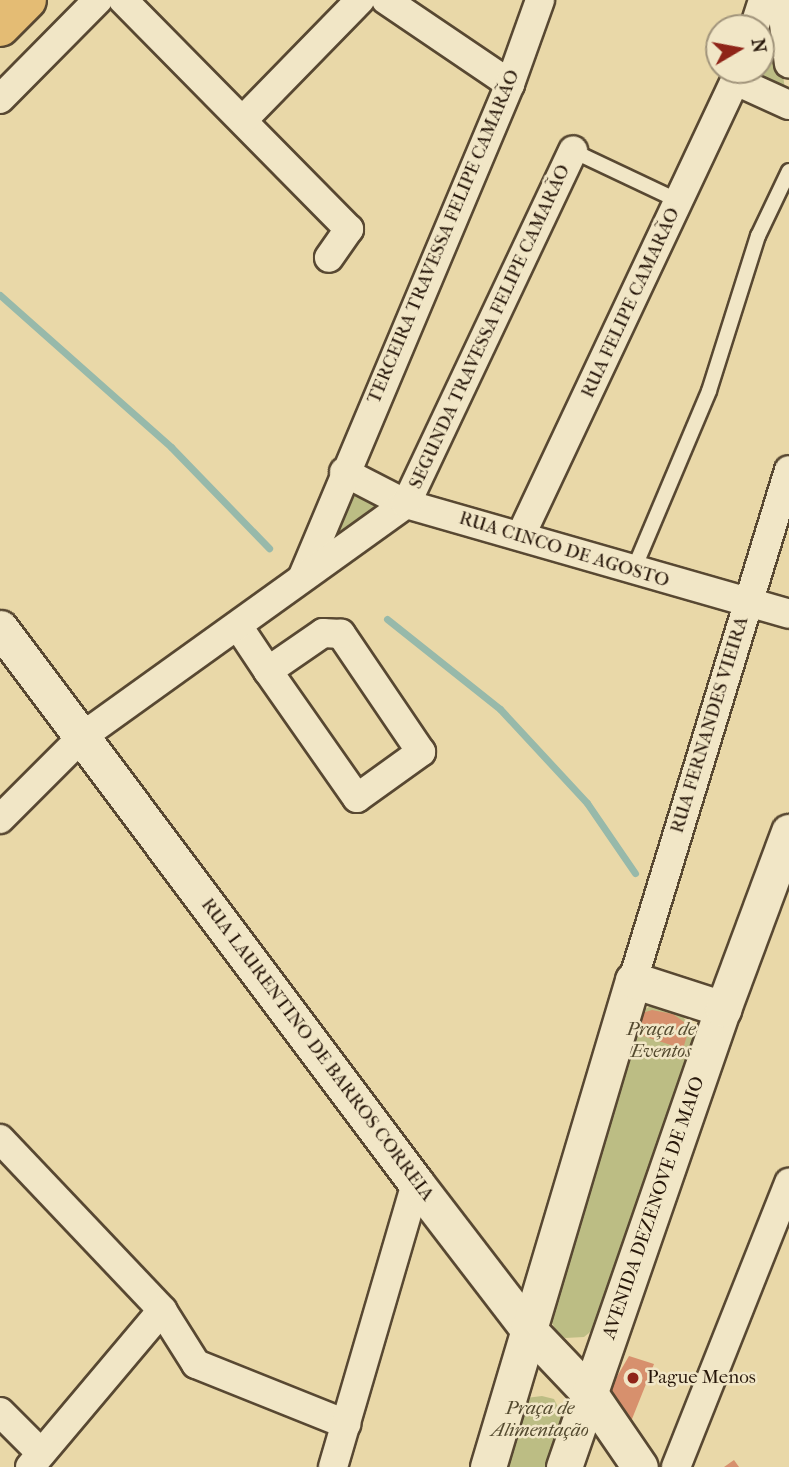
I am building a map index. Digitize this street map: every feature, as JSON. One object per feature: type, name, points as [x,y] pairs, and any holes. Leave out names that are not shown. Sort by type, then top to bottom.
[{"type":"street","points":[[0,99],[98,0]]},
{"type":"street","points":[[123,0],[349,229],[329,258]]},
{"type":"street","points":[[243,120],[360,0]]},
{"type":"street","points":[[386,0],[510,84]]},
{"type":"street","name":"TERCEIRA TRAVESSA FELIPE CAMARÃO","points":[[303,576],[344,472],[510,84],[540,0]]},
{"type":"street","points":[[781,0],[789,64]]},
{"type":"street","name":"RUA FELIPE CAMARÃO","points":[[521,535],[734,84]]},
{"type":"street","points":[[752,84],[789,105]]},
{"type":"street","name":"SEGUNDA TRAVESSA FELIPE CAMARÃO","points":[[406,503],[573,151]]},
{"type":"street","name":"RUA FERNANDES VIEIRA","points":[[633,980],[746,602],[789,470]]},
{"type":"street","name":"RUA CINCO DE AGOSTO","points":[[344,472],[406,503],[521,535],[633,571],[789,614]]},
{"type":"street","points":[[0,820],[83,736],[406,503]]},
{"type":"street","points":[[238,626],[268,671],[358,798],[421,752],[341,634],[323,633],[268,671]]},
{"type":"street","name":"RUA LAURENTINO DE BARROS CORREIA","points":[[0,628],[416,1183],[528,1329],[590,1394],[640,1467]]},
{"type":"street","name":"AVENIDA DEZENOVE DE MAIO","points":[[564,1467],[723,1009],[789,832]]},
{"type":"street","points":[[488,1467],[633,980],[723,1009]]},
{"type":"street","points":[[0,1139],[162,1310],[196,1364],[346,1424]]},
{"type":"street","points":[[333,1467],[416,1183]]},
{"type":"street","points":[[676,1467],[789,1183]]},
{"type":"street","points":[[0,1412],[36,1460],[162,1310]]},
{"type":"lane","points":[[573,151],[680,201]]},
{"type":"lane","points":[[633,571],[709,391],[758,236],[789,171]]},
{"type":"green space","points":[[772,2],[774,14],[769,14]]},
{"type":"green space","points":[[775,22],[785,89],[770,84],[775,84]]},
{"type":"green space","points":[[351,490],[381,504],[328,540]]},
{"type":"green space","name":"Praça de Eventos","points":[[651,1006],[661,1007],[683,1017],[690,1025],[692,1040],[600,1324],[584,1337],[565,1338],[557,1332],[548,1316],[641,1011]]},
{"type":"green space","name":"Praça de Alimentação","points":[[542,1396],[554,1399],[564,1419],[546,1467],[502,1467],[526,1398]]},
{"type":"building","points":[[652,1010],[673,1014],[684,1022],[688,1032],[683,1049],[637,1034],[642,1013]]},
{"type":"building","name":"Pague Menos","points":[[629,1356],[654,1364],[630,1424],[608,1392]]},
{"type":"building","points":[[734,1460],[739,1467],[724,1467]]},
{"type":"waterway","points":[[0,295],[171,447],[269,548]]},
{"type":"waterway","points":[[387,619],[500,709],[587,803],[635,873]]},
{"type":"place","name":"Pague Menos","points":[[633,1378]]}]
